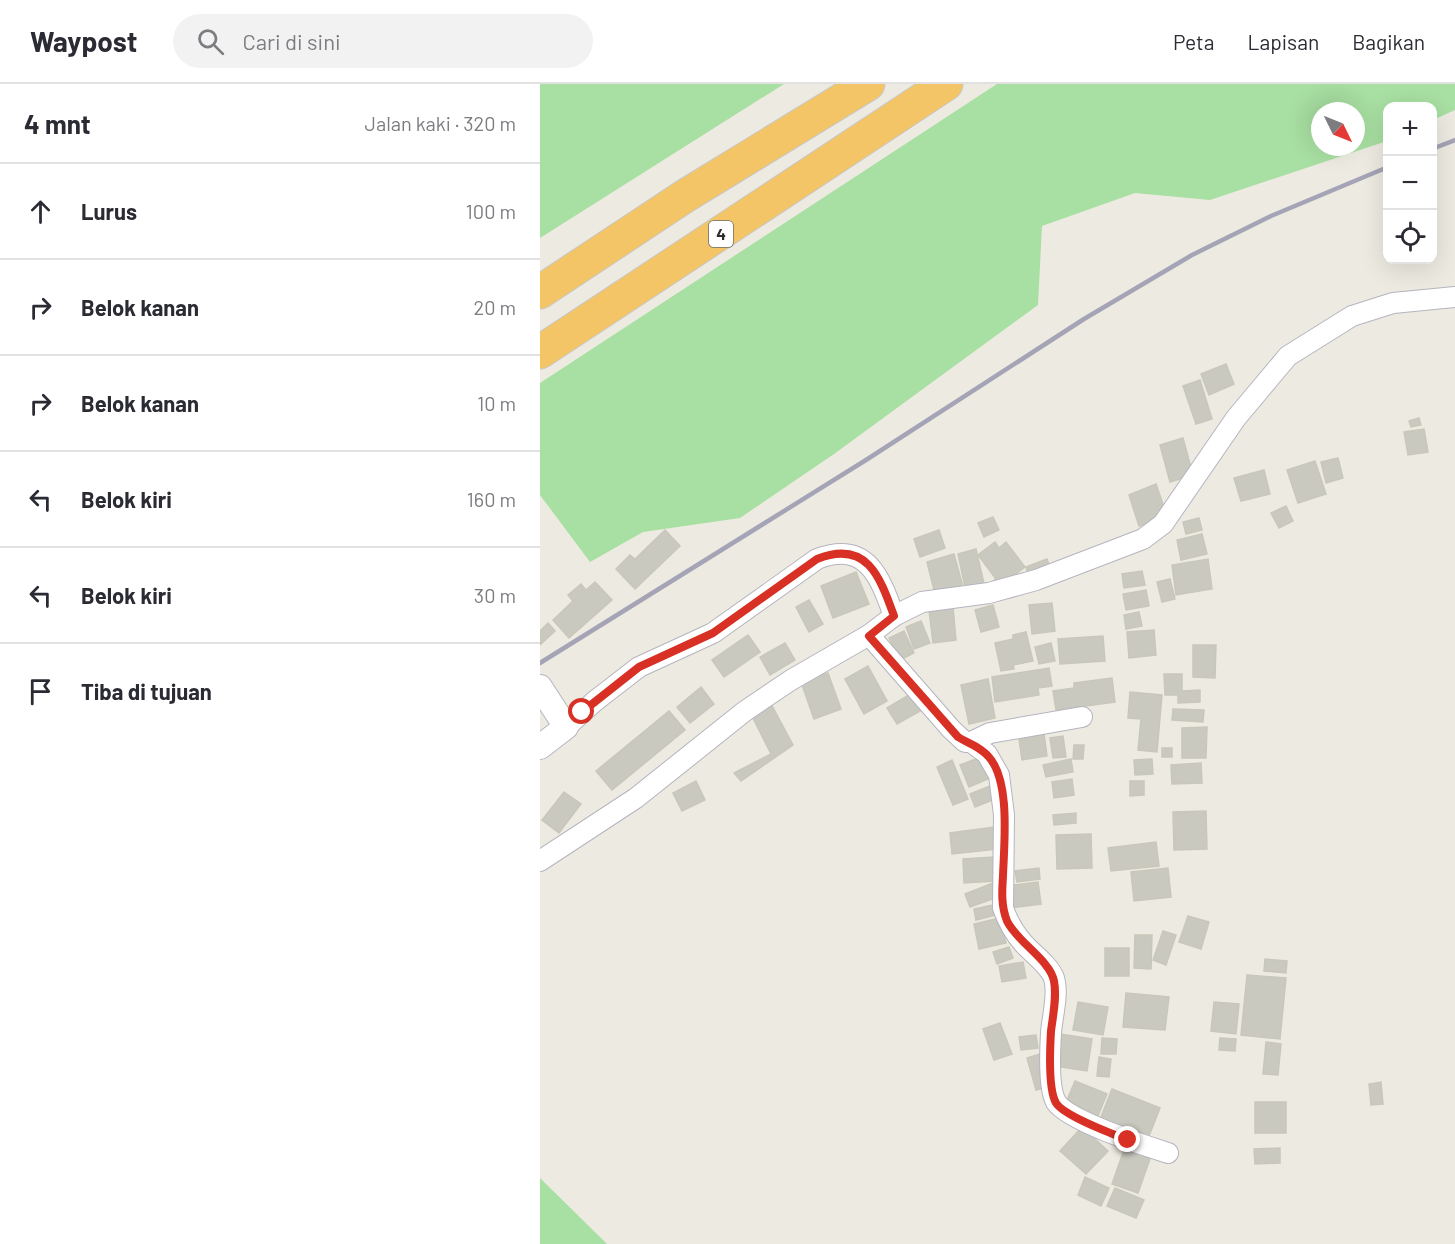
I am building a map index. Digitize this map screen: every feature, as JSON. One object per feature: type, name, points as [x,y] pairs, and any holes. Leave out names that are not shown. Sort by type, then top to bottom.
[{"type":"highway","points":[[540,292],[685,196],[868,84]]},
{"type":"highway","name":"4","points":[[540,352],[946,84]]},
{"type":"street","points":[[540,861],[636,798],[745,711],[791,680],[869,636],[894,616],[922,602],[989,593],[1036,580],[1143,539],[1163,524],[1236,418],[1288,356],[1352,316],[1393,303],[1455,297]]},
{"type":"street","points":[[540,747],[639,667],[713,633],[817,559],[833,552],[849,553],[868,564],[882,584],[894,616]]},
{"type":"street","points":[[869,636],[958,737],[965,742],[971,742],[999,731],[1082,717]]},
{"type":"street","points":[[540,687],[566,727]]},
{"type":"street","points":[[971,742],[987,754],[999,776],[1004,815],[1003,908],[1007,921],[1013,932],[1048,968],[1054,978],[1050,1056],[1052,1094],[1061,1109],[1128,1140],[1168,1153]]},
{"type":"green space","points":[[540,84],[784,84],[540,238]]},
{"type":"green space","points":[[997,84],[1455,84],[1455,110],[1437,118],[1437,102],[1383,102],[1383,142],[1365,148],[1365,102],[1311,102],[1311,156],[1342,156],[1210,200],[1135,193],[1042,226],[1038,305],[834,454],[740,518],[643,532],[590,562],[540,495],[540,383]]},
{"type":"green space","points":[[540,1178],[607,1244],[540,1244]]},
{"type":"building","points":[[1226,364],[1234,384],[1209,395],[1201,374]]},
{"type":"building","points":[[1200,380],[1212,419],[1196,424],[1183,386]]},
{"type":"building","points":[[1419,418],[1421,425],[1411,427],[1409,421]]},
{"type":"building","points":[[1424,429],[1428,452],[1408,455],[1404,432]]},
{"type":"building","points":[[1183,438],[1193,475],[1170,482],[1160,445]]},
{"type":"building","points":[[1338,458],[1343,478],[1326,483],[1321,462]]},
{"type":"building","points":[[1315,461],[1326,494],[1298,503],[1287,470]]},
{"type":"building","points":[[1264,470],[1270,494],[1241,501],[1234,478]]},
{"type":"building","points":[[1156,484],[1167,516],[1139,526],[1129,495]]},
{"type":"building","points":[[1286,506],[1293,521],[1279,528],[1271,513]]},
{"type":"building","points":[[993,517],[999,530],[984,537],[978,523]]},
{"type":"building","points":[[1199,518],[1202,530],[1186,534],[1183,522]]},
{"type":"building","points":[[665,530],[680,546],[635,589],[616,569],[630,555],[635,559]]},
{"type":"building","points":[[939,530],[945,548],[920,557],[914,539]]},
{"type":"building","points":[[1202,534],[1207,554],[1181,560],[1177,540]]},
{"type":"building","points":[[995,542],[999,548],[1006,542],[1025,567],[994,590],[989,584],[996,579],[978,555]]},
{"type":"building","points":[[976,549],[985,588],[966,592],[958,554]]},
{"type":"building","points":[[954,554],[963,587],[935,594],[927,562]]},
{"type":"building","points":[[1047,559],[1051,570],[1029,578],[1026,567]]},
{"type":"building","points":[[1208,559],[1212,589],[1176,595],[1172,565]]},
{"type":"building","points":[[1142,571],[1145,585],[1124,588],[1122,574]]},
{"type":"building","points":[[856,572],[869,604],[833,618],[821,586]]},
{"type":"building","points":[[1170,579],[1175,599],[1162,602],[1157,582]]},
{"type":"building","points":[[595,582],[612,600],[569,638],[553,620],[573,601],[568,595],[581,584],[586,590]]},
{"type":"building","points":[[1146,590],[1149,606],[1126,610],[1123,594]]},
{"type":"building","points":[[809,600],[823,624],[809,632],[796,607]]},
{"type":"building","points":[[1052,603],[1055,631],[1032,634],[1029,605]]},
{"type":"building","points":[[993,605],[999,627],[981,632],[975,610]]},
{"type":"building","points":[[953,607],[956,640],[933,643],[929,610]]},
{"type":"building","points":[[1139,612],[1142,626],[1126,629],[1124,615]]},
{"type":"building","points":[[921,621],[930,643],[914,649],[906,627]]},
{"type":"building","points":[[548,623],[555,631],[540,645],[540,631]]},
{"type":"building","points":[[1154,630],[1156,655],[1129,658],[1127,632]]},
{"type":"building","points":[[904,631],[914,653],[900,660],[889,638]]},
{"type":"building","points":[[1026,632],[1033,661],[1013,665],[1014,669],[1001,671],[995,643],[1013,639],[1013,635]]},
{"type":"building","points":[[748,635],[760,652],[724,677],[712,660]]},
{"type":"building","points":[[1103,636],[1105,661],[1060,664],[1058,639]]},
{"type":"building","points":[[785,643],[795,660],[770,675],[760,657]]},
{"type":"building","points":[[1051,643],[1055,661],[1039,664],[1035,647]]},
{"type":"building","points":[[1193,645],[1216,645],[1215,678],[1193,677]]},
{"type":"building","points":[[868,666],[887,701],[864,714],[845,679]]},
{"type":"building","points":[[1049,668],[1052,686],[1038,688],[1039,695],[995,702],[992,677]]},
{"type":"building","points":[[828,673],[841,709],[814,719],[801,682]]},
{"type":"building","points":[[1164,674],[1182,674],[1182,691],[1200,690],[1200,702],[1178,703],[1178,695],[1165,695]]},
{"type":"building","points":[[1112,678],[1115,702],[1056,710],[1053,691],[1074,688],[1074,683]]},
{"type":"building","points":[[988,679],[995,718],[969,724],[961,685]]},
{"type":"building","points":[[701,687],[714,704],[690,723],[677,707]]},
{"type":"building","points":[[1130,692],[1162,695],[1157,752],[1138,750],[1141,719],[1128,718]]},
{"type":"building","points":[[912,693],[922,710],[897,724],[887,708]]},
{"type":"building","points":[[770,702],[793,745],[741,781],[734,773],[771,754],[750,712]]},
{"type":"building","points":[[1173,709],[1204,710],[1203,722],[1172,720]]},
{"type":"building","points":[[669,711],[685,730],[612,790],[596,771]]},
{"type":"building","points":[[1207,727],[1206,758],[1182,758],[1182,728]]},
{"type":"building","points":[[1044,734],[1047,756],[1022,760],[1019,739]]},
{"type":"building","points":[[1063,736],[1066,757],[1053,758],[1050,738]]},
{"type":"building","points":[[1074,745],[1084,745],[1083,759],[1073,759]]},
{"type":"building","points":[[1162,748],[1172,748],[1172,757],[1162,757]]},
{"type":"building","points":[[981,757],[990,778],[969,787],[960,765]]},
{"type":"building","points":[[1071,759],[1073,772],[1046,777],[1043,765]]},
{"type":"building","points":[[1152,759],[1153,774],[1135,775],[1134,760]]},
{"type":"building","points":[[952,760],[968,799],[953,805],[937,767]]},
{"type":"building","points":[[1201,763],[1202,783],[1172,784],[1171,765]]},
{"type":"building","points":[[1072,779],[1074,795],[1054,798],[1052,782]]},
{"type":"building","points":[[696,781],[705,800],[682,811],[673,793]]},
{"type":"building","points":[[1130,781],[1144,781],[1144,795],[1130,796]]},
{"type":"building","points":[[990,786],[995,799],[975,807],[970,794]]},
{"type":"building","points":[[564,792],[581,804],[559,833],[542,820]]},
{"type":"building","points":[[1206,811],[1207,849],[1174,850],[1173,812]]},
{"type":"building","points":[[1076,813],[1076,823],[1054,825],[1053,815]]},
{"type":"building","points":[[994,827],[997,849],[952,854],[950,833]]},
{"type":"building","points":[[1091,834],[1092,868],[1057,869],[1056,835]]},
{"type":"building","points":[[1156,842],[1159,866],[1111,871],[1108,848]]},
{"type":"building","points":[[994,857],[996,881],[964,883],[963,859]]},
{"type":"building","points":[[1039,868],[1040,879],[1017,882],[1015,871]]},
{"type":"building","points":[[1168,868],[1171,897],[1134,901],[1131,872]]},
{"type":"building","points":[[1038,882],[1041,904],[1009,908],[1006,886]]},
{"type":"building","points":[[993,883],[998,897],[970,907],[965,894]]},
{"type":"building","points":[[993,905],[996,915],[976,920],[974,909]]},
{"type":"building","points":[[1188,916],[1209,922],[1201,949],[1179,942]]},
{"type":"building","points":[[1000,918],[1006,943],[979,949],[974,924]]},
{"type":"building","points":[[1163,931],[1176,935],[1166,965],[1153,960]]},
{"type":"building","points":[[1135,935],[1152,935],[1151,969],[1134,968]]},
{"type":"building","points":[[1009,947],[1013,958],[997,964],[993,952]]},
{"type":"building","points":[[1105,948],[1129,948],[1129,976],[1105,976]]},
{"type":"building","points":[[1265,959],[1287,961],[1286,973],[1264,971]]},
{"type":"building","points":[[1023,962],[1026,978],[1002,982],[999,966]]},
{"type":"building","points":[[1247,975],[1286,978],[1280,1039],[1241,1035]]},
{"type":"building","points":[[1126,993],[1169,997],[1165,1030],[1123,1027]]},
{"type":"building","points":[[1078,1002],[1108,1007],[1103,1035],[1073,1030]]},
{"type":"building","points":[[1214,1002],[1239,1004],[1236,1034],[1211,1031]]},
{"type":"building","points":[[1000,1023],[1012,1054],[994,1060],[983,1029]]},
{"type":"building","points":[[1060,1034],[1092,1039],[1087,1071],[1055,1066]]},
{"type":"building","points":[[1036,1035],[1038,1048],[1021,1050],[1019,1037]]},
{"type":"building","points":[[1102,1038],[1117,1039],[1116,1054],[1101,1054]]},
{"type":"building","points":[[1220,1038],[1236,1039],[1235,1051],[1219,1050]]},
{"type":"building","points":[[1266,1042],[1281,1044],[1278,1075],[1263,1074]]},
{"type":"building","points":[[1040,1054],[1049,1087],[1036,1090],[1027,1058]]},
{"type":"building","points":[[1099,1057],[1111,1059],[1109,1077],[1097,1076]]},
{"type":"building","points":[[1075,1081],[1107,1094],[1097,1118],[1065,1105]]},
{"type":"building","points":[[1381,1082],[1383,1104],[1371,1105],[1369,1084]]},
{"type":"building","points":[[1112,1089],[1160,1108],[1147,1141],[1099,1122]]},
{"type":"building","points":[[1255,1102],[1286,1102],[1286,1133],[1255,1133]]},
{"type":"building","points":[[1082,1127],[1108,1151],[1086,1174],[1060,1151]]},
{"type":"building","points":[[1125,1147],[1151,1156],[1138,1193],[1112,1184]]},
{"type":"building","points":[[1280,1148],[1280,1163],[1255,1164],[1254,1149]]},
{"type":"building","points":[[1085,1177],[1109,1188],[1101,1206],[1078,1195]]},
{"type":"building","points":[[1115,1188],[1144,1200],[1136,1218],[1107,1206]]},
{"type":"railway","points":[[1437,147],[1455,140]]},
{"type":"railway","points":[[540,663],[866,460],[1084,319],[1192,255],[1271,216],[1383,169]]},
{"type":"route","points":[[582,712],[639,667],[713,633],[817,559],[833,552],[849,553],[868,564],[882,584],[894,616],[869,636],[958,737],[965,742],[971,742],[987,754],[996,767],[1004,815],[1003,908],[1013,932],[1048,968],[1054,978],[1050,1056],[1052,1094],[1061,1109],[1128,1140]]}]
